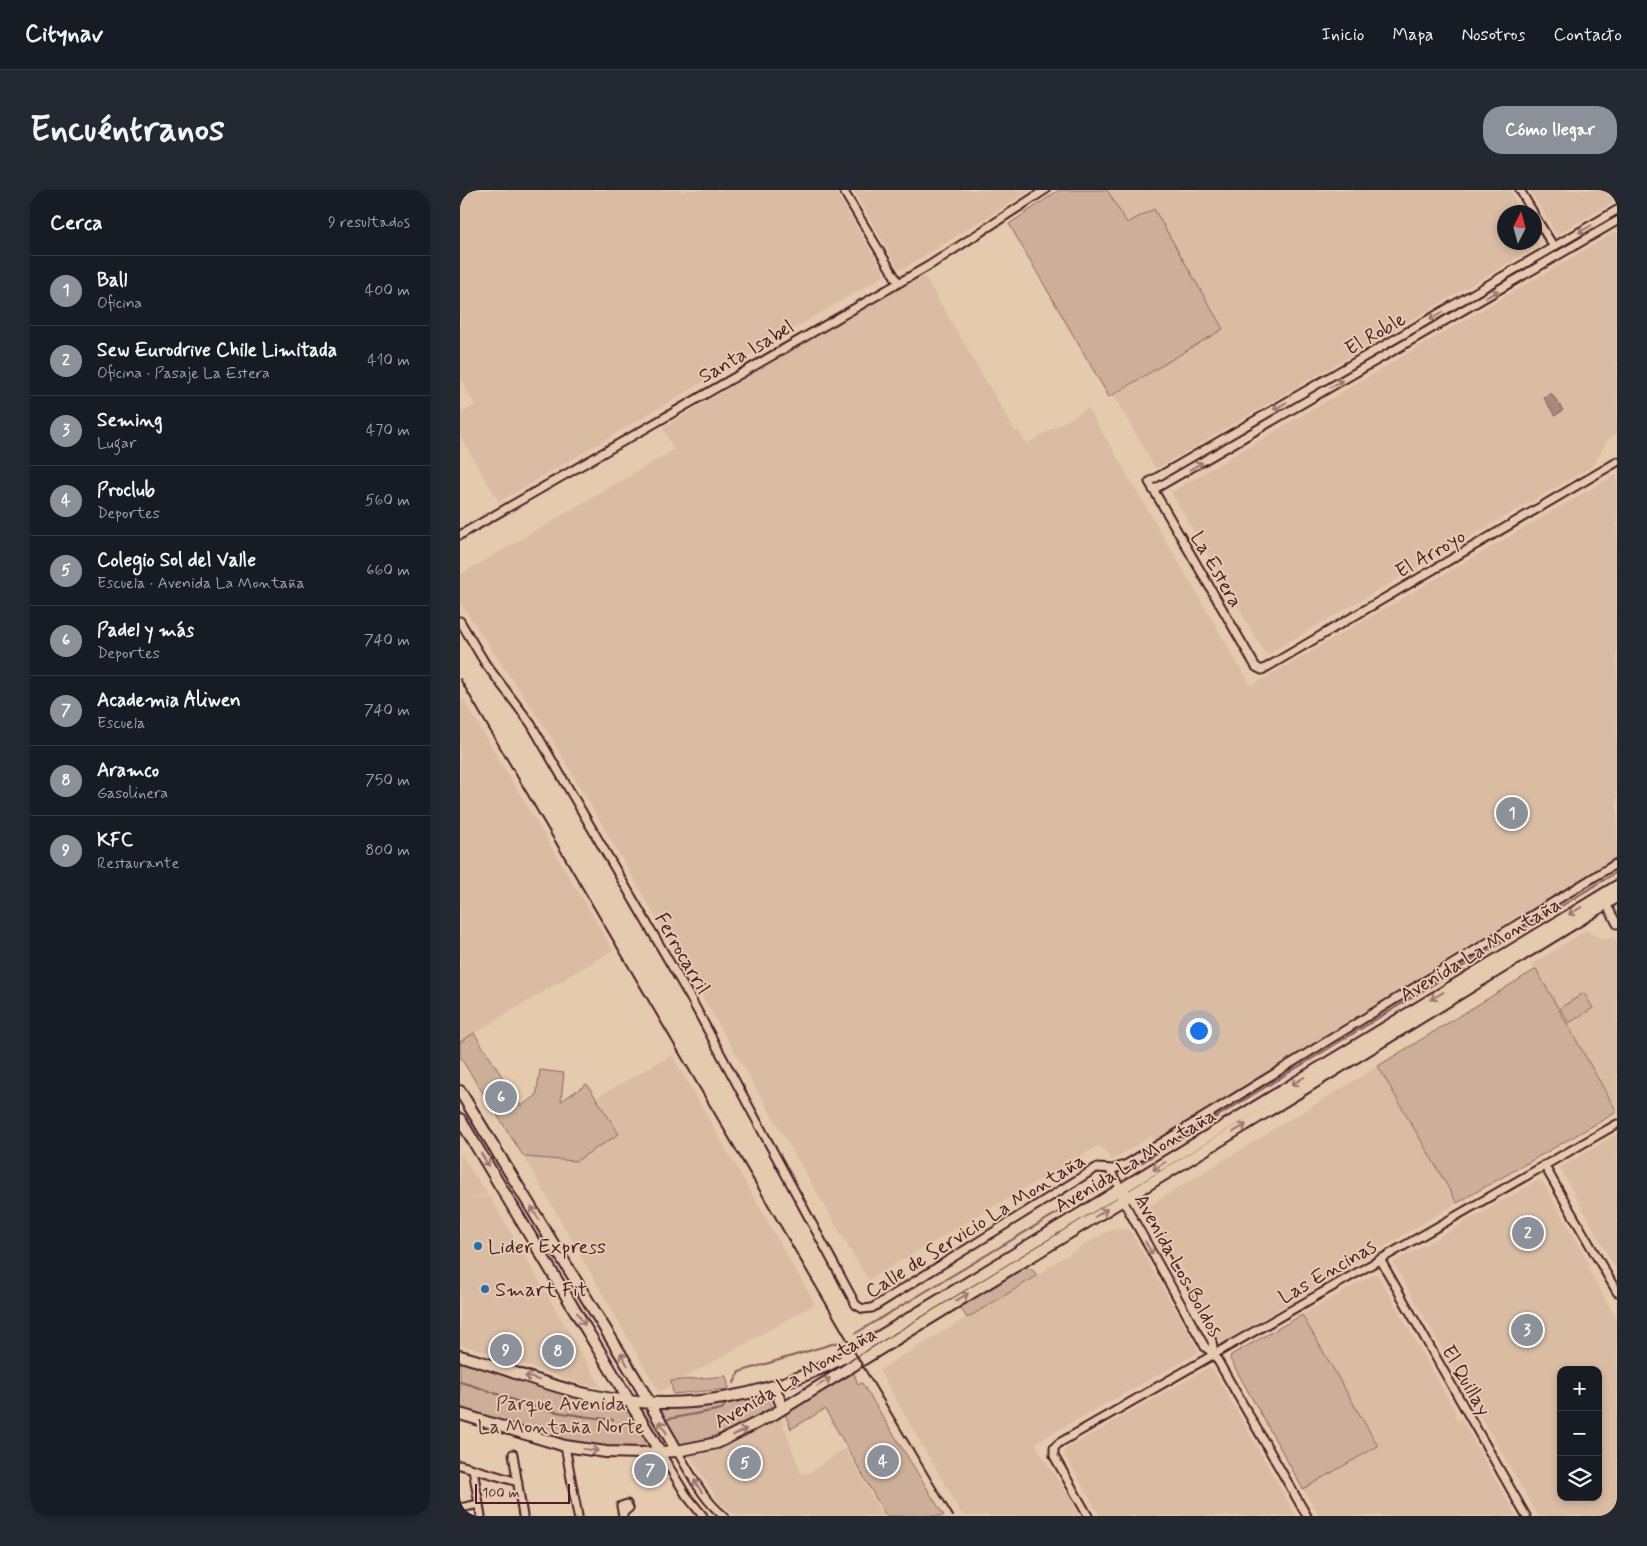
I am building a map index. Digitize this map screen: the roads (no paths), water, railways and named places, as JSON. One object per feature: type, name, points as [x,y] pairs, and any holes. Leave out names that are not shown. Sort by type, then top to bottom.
[{"type":"main road","name":"Avenida La Montaña","points":[[460,1414],[564,1446],[606,1452],[677,1452],[731,1437],[783,1408],[1124,1195],[1612,896]]},
{"type":"main road","points":[[460,1091],[677,1452]]},
{"type":"main road","points":[[460,1119],[660,1452]]},
{"type":"main road","name":"Avenida La Montaña","points":[[460,1356],[591,1396],[630,1401],[713,1400],[774,1387],[814,1372],[854,1352],[1124,1195]]},
{"type":"main road","points":[[774,1387],[783,1408]]},
{"type":"street","points":[[844,190],[898,282]]},
{"type":"street","name":"Santa Isabel","points":[[460,535],[957,249],[1045,190]]},
{"type":"street","points":[[1520,190],[1529,205]]},
{"type":"street","name":"El Roble","points":[[1149,482],[1617,210]]},
{"type":"street","name":"El Roble","points":[[1153,490],[1617,221]]},
{"type":"street","points":[[1542,227],[1554,247]]},
{"type":"street","points":[[1464,300],[1469,308]]},
{"type":"street","name":"El Arroyo","points":[[1259,670],[1617,462]]},
{"type":"street","name":"La Estera","points":[[1149,482],[1259,670]]},
{"type":"street","name":"Ferrocarril","points":[[460,621],[485,663],[536,732],[691,999],[856,1305],[863,1309]]},
{"type":"street","name":"Calle de Servicio La Montaña","points":[[863,1309],[874,1307],[1096,1168],[1120,1168],[1127,1164],[1617,863]]},
{"type":"street","points":[[1612,896],[1617,924]]},
{"type":"street","name":"Las Encinas","points":[[1088,1516],[1056,1459],[1054,1448],[1059,1442],[1617,1124]]},
{"type":"street","points":[[1544,1165],[1617,1292]]},
{"type":"street","name":"Avenida Los Boldos","points":[[1109,1169],[1205,1347],[1214,1354],[1307,1516]]},
{"type":"street","name":"El Quillay","points":[[1380,1259],[1526,1516]]},
{"type":"street","points":[[564,1446],[578,1516]]},
{"type":"street","points":[[660,1452],[686,1494],[704,1516],[714,1508]]},
{"type":"street","points":[[677,1452],[714,1508],[724,1516]]},
{"type":"street","points":[[513,1454],[523,1516]]},
{"type":"street","points":[[460,1465],[518,1482]]},
{"type":"street","points":[[473,1469],[481,1516]]},
{"type":"street","points":[[460,1508],[479,1504]]},
{"type":"waterway","points":[[1133,1168],[1617,872]]},
{"type":"waterway","points":[[856,1333],[1102,1186]]},
{"type":"waterway","points":[[734,1383],[739,1372],[842,1341]]},
{"type":"waterway","points":[[460,1382],[544,1409],[613,1420]]},
{"type":"waterway","points":[[668,1419],[722,1409],[728,1401]]},
{"type":"railway","points":[[460,679],[852,1348],[953,1516]]},
{"type":"place","name":"Ball","points":[[1512,813]]},
{"type":"place","name":"Padel y más","points":[[501,1097]]},
{"type":"place","name":"Sew Eurodrive Chile Limitada","points":[[1528,1233]]},
{"type":"place","name":"Lider Express","points":[[478,1246]]},
{"type":"place","name":"Smart Fit","points":[[485,1289]]},
{"type":"place","name":"Seming","points":[[1527,1330]]},
{"type":"place","name":"KFC","points":[[506,1350]]},
{"type":"place","name":"Aramco","points":[[558,1351]]},
{"type":"place","name":"Proclub","points":[[883,1461]]},
{"type":"place","name":"Colegio Sol del Valle","points":[[745,1463]]},
{"type":"place","name":"Academia Aliwen","points":[[650,1470]]},
{"type":"park label","name":"Parque Avenida La Montaña Norte","points":[[561,1414]]}]
